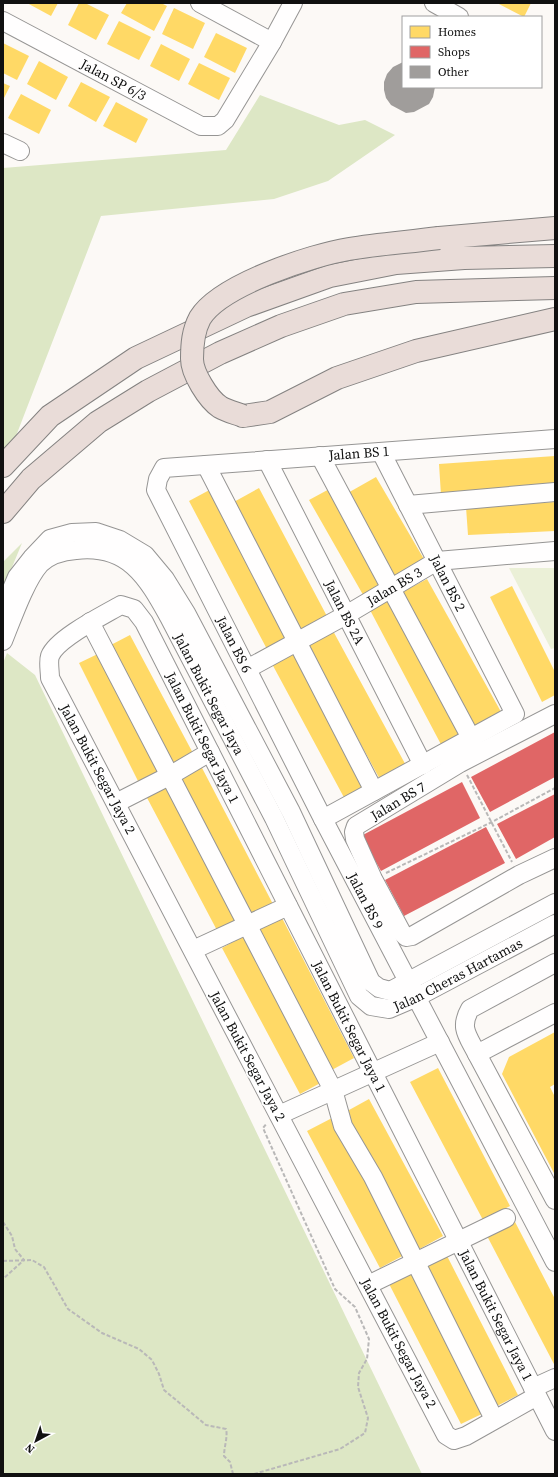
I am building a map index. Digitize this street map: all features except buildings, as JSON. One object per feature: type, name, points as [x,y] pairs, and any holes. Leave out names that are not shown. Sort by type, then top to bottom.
[{"type":"highway","points":[[555,228],[439,238],[348,249],[305,260],[250,282],[219,299],[201,317],[192,339],[192,364],[204,389],[219,406],[243,416],[270,412],[338,378],[416,350],[555,319]]},
{"type":"highway","points":[[3,466],[50,416],[136,358],[246,306],[330,276],[396,263],[464,258],[555,256]]},
{"type":"highway","points":[[3,512],[31,479],[60,452],[98,422],[148,391],[220,353],[281,326],[344,304],[416,292],[555,288]]},
{"type":"street","points":[[200,3],[272,42],[293,3]]},
{"type":"street","points":[[434,3],[457,16]]},
{"type":"street","name":"Jalan SP 6/3","points":[[3,21],[201,126],[218,126],[224,120],[272,42]]},
{"type":"street","points":[[3,143],[20,151]]},
{"type":"street","name":"Jalan BS 1","points":[[164,468],[555,439]]},
{"type":"street","name":"Jalan BS 2","points":[[381,452],[515,714],[471,738]]},
{"type":"street","points":[[320,456],[471,738],[323,819]]},
{"type":"street","name":"Jalan BS 2A","points":[[267,460],[423,765]]},
{"type":"street","points":[[206,465],[374,791]]},
{"type":"street","name":"Jalan BS 6","points":[[164,468],[158,479],[156,490],[323,819]]},
{"type":"street","points":[[408,505],[555,492]]},
{"type":"street","name":"Jalan Bukit Segar Jaya","points":[[3,610],[17,577],[50,539],[72,533],[96,532],[120,540],[145,555],[165,579],[186,613],[284,798],[371,982]]},
{"type":"street","name":"Jalan Bukit Segar Jaya","points":[[3,641],[29,582],[40,564],[59,552],[88,548],[114,552],[137,568],[154,589],[267,804],[359,996]]},
{"type":"street","name":"Jalan BS 3","points":[[247,669],[346,615],[437,561],[555,552]]},
{"type":"street","name":"Jalan Bukit Segar Jaya 1","points":[[50,678],[50,657],[56,646],[90,622],[121,605],[134,609],[144,622],[555,1431]]},
{"type":"street","points":[[90,622],[171,775],[333,1090],[344,1126],[373,1177],[414,1262],[494,1419],[555,1378]]},
{"type":"street","name":"Jalan Bukit Segar Jaya 2","points":[[50,678],[446,1435],[454,1440],[466,1436],[494,1419]]},
{"type":"street","name":"Jalan BS 7","points":[[518,875],[412,936],[406,937],[402,933],[373,880],[355,839],[354,832],[356,826],[460,763],[555,714]]},
{"type":"street","points":[[116,803],[171,775],[210,752]]},
{"type":"street","name":"Jalan BS 9","points":[[323,819],[555,1262]]},
{"type":"street","points":[[518,875],[555,858]]},
{"type":"street","name":"Jalan Cheras Hartamas","points":[[371,982],[379,988],[390,991],[555,903]]},
{"type":"street","points":[[193,950],[288,906]]},
{"type":"street","name":"Jalan Cheras Hartamas","points":[[359,996],[371,1006],[389,1008],[417,998],[555,924]]},
{"type":"street","points":[[555,963],[470,1009],[465,1018],[464,1026],[477,1054],[555,1200]]},
{"type":"street","points":[[477,1054],[555,1013]]},
{"type":"street","points":[[279,1115],[440,1042]]},
{"type":"street","points":[[368,1285],[506,1218]]},
{"type":"path","points":[[460,763],[492,822],[518,875]]},
{"type":"path","points":[[373,880],[492,822],[555,788]]},
{"type":"path","points":[[254,1474],[340,1449],[364,1433],[368,1418],[358,1387],[359,1373],[367,1359],[369,1339],[355,1307],[336,1289],[264,1128],[269,1120],[279,1115]]},
{"type":"path","points":[[3,1222],[12,1236],[15,1249],[24,1260]]},
{"type":"path","points":[[3,1279],[24,1260]]},
{"type":"path","points":[[3,1261],[32,1260],[44,1267],[68,1309],[102,1333],[139,1349],[152,1360],[159,1374],[164,1390],[206,1425],[226,1429],[228,1434],[224,1444],[224,1456],[230,1462],[233,1474]]},
{"type":"green space","points":[[260,95],[339,125],[365,120],[395,135],[328,181],[274,199],[101,216],[16,436],[3,451],[3,168],[226,150]]},
{"type":"green space","points":[[22,543],[3,589],[3,562]]},
{"type":"green space","points":[[509,568],[555,568],[555,648],[551,649]]},
{"type":"green space","points":[[7,653],[35,675],[422,1474],[3,1474],[3,663]]}]
